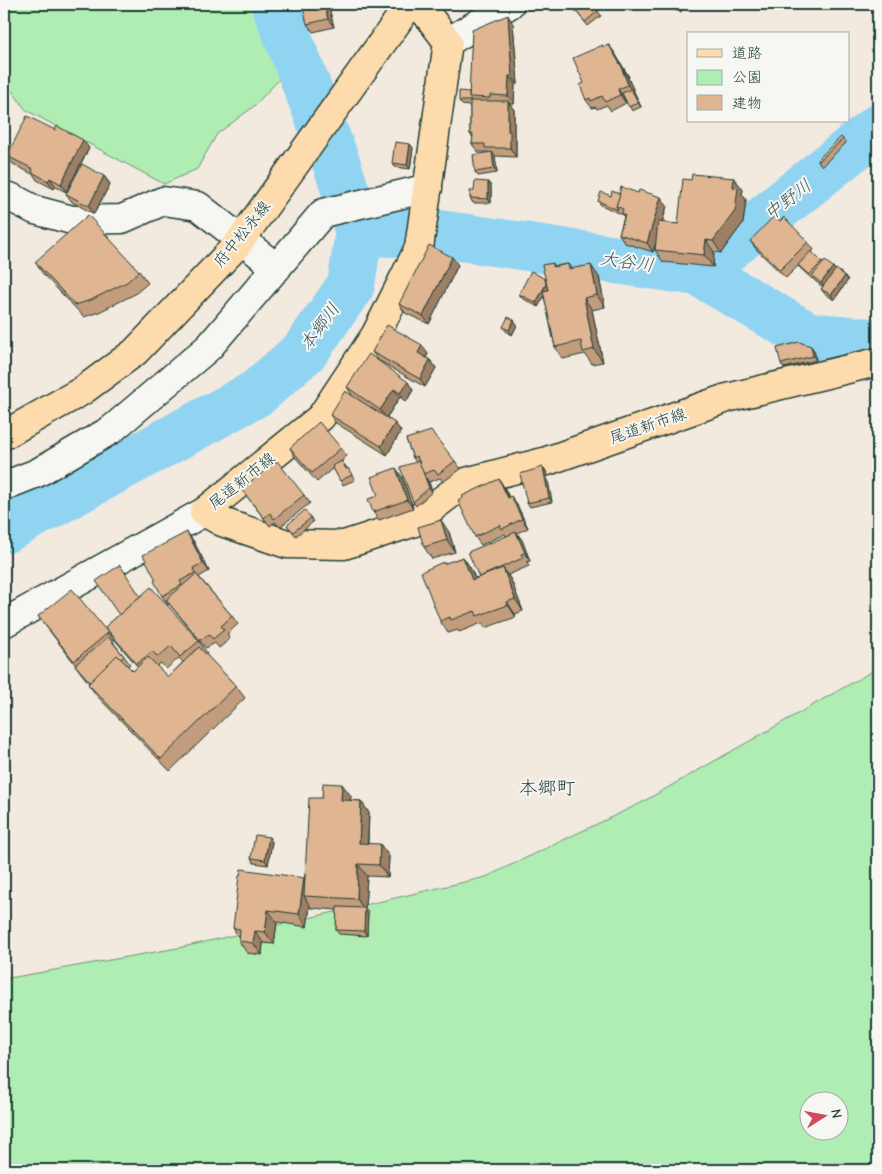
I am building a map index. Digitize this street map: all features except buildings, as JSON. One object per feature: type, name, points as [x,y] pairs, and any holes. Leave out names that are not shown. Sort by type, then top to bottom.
[{"type":"main road","name":"府中松永線","points":[[4,435],[82,391],[135,352],[242,239],[410,4]]},
{"type":"main road","points":[[419,4],[448,42]]},
{"type":"main road","name":"尾道新市線","points":[[448,42],[416,191],[424,219],[420,248],[376,334],[321,417],[204,512],[222,522],[287,544],[344,545],[412,523],[466,482],[547,461],[727,398],[873,363],[878,364]]},
{"type":"street","points":[[448,42],[510,4]]},
{"type":"street","points":[[4,486],[37,473],[111,430],[209,347],[323,212],[416,191]]},
{"type":"street","points":[[4,197],[10,197],[34,210],[72,220],[122,219],[163,201],[198,206],[277,268]]},
{"type":"street","points":[[4,623],[204,512]]},
{"type":"green space","points":[[4,4],[285,4],[298,29],[288,70],[253,107],[217,134],[197,169],[164,184],[26,110],[4,80]]},
{"type":"green space","points":[[878,668],[878,1170],[4,1170],[4,979],[183,947],[486,877],[639,804]]},
{"type":"waterway","name":"本郷川","points":[[4,530],[257,393],[305,351],[351,285],[359,232],[336,162],[275,4]]},
{"type":"waterway","name":"中野川","points":[[698,272],[878,128]]},
{"type":"waterway","name":"大谷川","points":[[359,232],[440,234],[698,272],[808,336],[878,343]]},
{"type":"district","name":"本郷町","points":[[547,788]]}]
